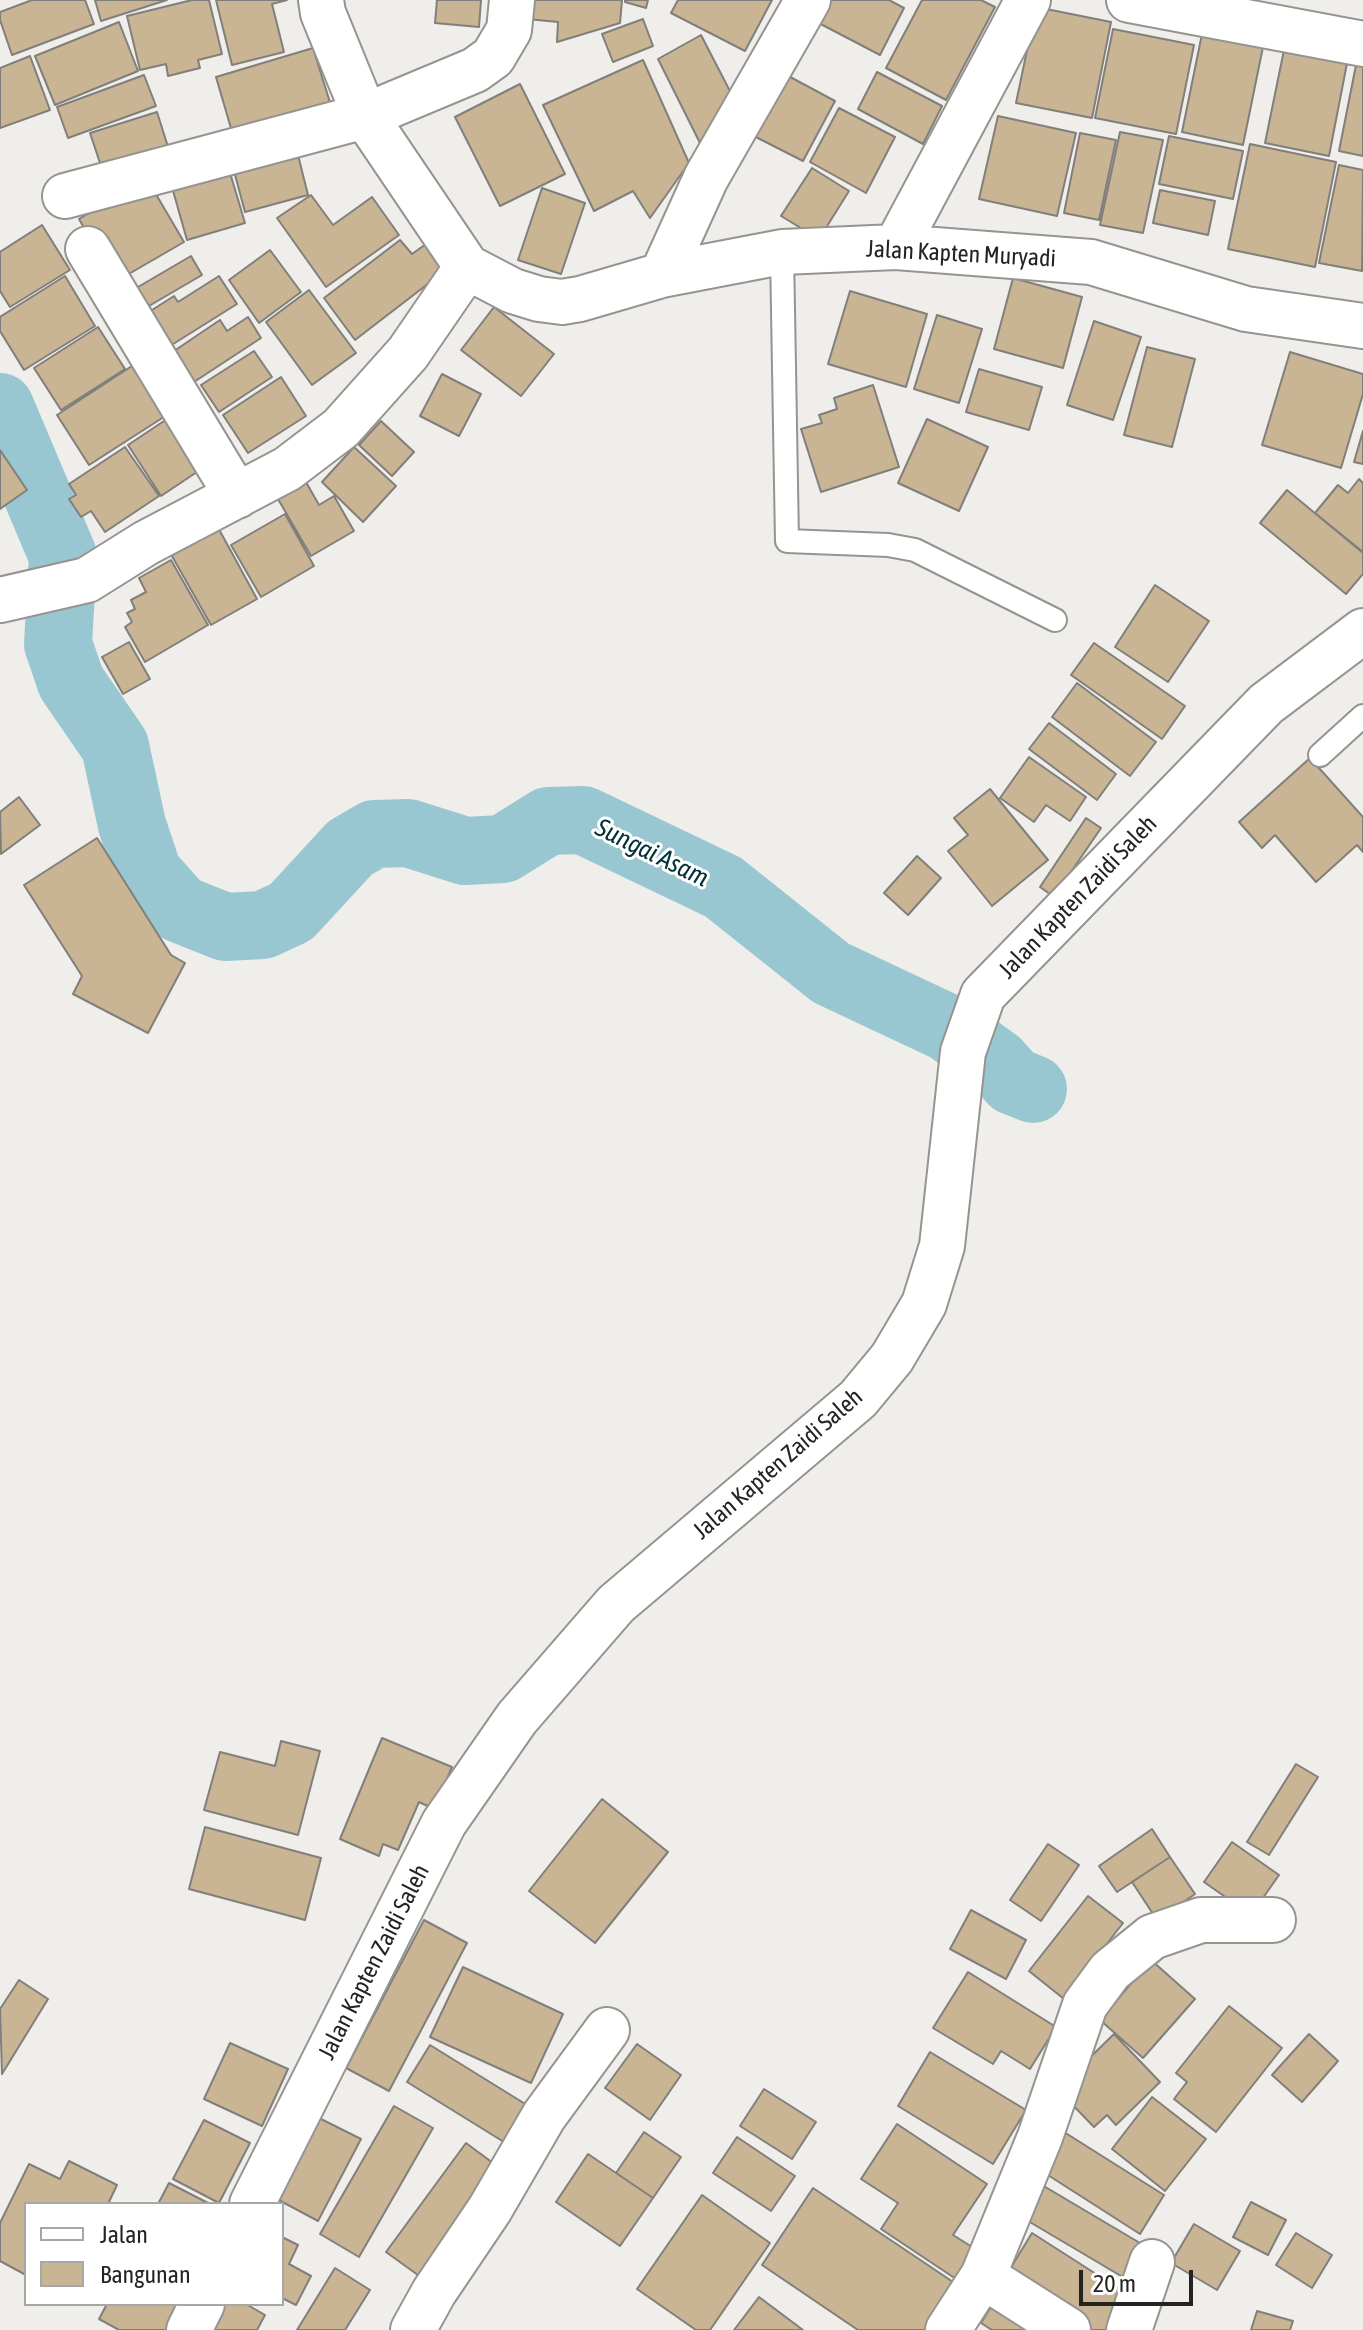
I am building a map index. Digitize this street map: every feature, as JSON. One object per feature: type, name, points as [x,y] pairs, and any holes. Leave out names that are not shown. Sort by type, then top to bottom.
[{"type":"street","points":[[12,598],[87,580],[146,543],[287,469],[341,428],[408,353],[467,267],[365,116],[323,13],[321,0]]},
{"type":"street","points":[[65,196],[365,116],[475,70],[493,57],[509,30],[512,0]]},
{"type":"street","points":[[662,275],[706,178],[808,0]]},
{"type":"street","points":[[896,247],[1028,0]]},
{"type":"street","points":[[1129,0],[1363,44]]},
{"type":"street","name":"Jalan Kapten Muryadi","points":[[467,267],[513,291],[562,302],[662,275],[782,252],[896,247],[1091,262],[1246,309],[1363,326]]},
{"type":"street","points":[[88,249],[237,496]]},
{"type":"street","name":"Jalan Kapten Zaidi Saleh","points":[[253,2202],[444,1823],[517,1718],[616,1604],[858,1399],[892,1358],[924,1304],[942,1246],[963,1052],[983,995],[1266,704],[1363,631]]},
{"type":"street","points":[[948,2330],[983,2276],[1040,2137],[1085,2005],[1110,1971],[1152,1937],[1201,1920],[1273,1920]]},
{"type":"street","points":[[413,2330],[544,2116],[607,2030]]},
{"type":"street","points":[[1129,2330],[1152,2262]]},
{"type":"street","points":[[983,2276],[1068,2330]]},
{"type":"street","points":[[189,2330],[201,2306]]},
{"type":"lane","points":[[782,252],[787,541],[888,545],[915,550],[1055,620]]},
{"type":"lane","points":[[1320,755],[1363,716]]},
{"type":"building","points":[[32,0],[85,0],[94,24],[12,55],[0,12]]},
{"type":"building","points":[[95,0],[167,0],[101,21]]},
{"type":"building","points":[[192,0],[209,0],[222,54],[198,60],[200,68],[168,76],[166,64],[140,70],[127,16]]},
{"type":"building","points":[[216,0],[287,0],[272,4],[284,52],[232,65]]},
{"type":"building","points":[[437,0],[481,0],[479,27],[435,23]]},
{"type":"building","points":[[529,0],[622,0],[620,23],[557,42],[558,22],[527,19]]},
{"type":"building","points":[[625,0],[648,0],[646,8]]},
{"type":"building","points":[[678,0],[772,0],[745,51],[671,13]]},
{"type":"building","points":[[824,0],[889,0],[904,8],[880,55],[813,20]]},
{"type":"building","points":[[922,0],[981,0],[995,7],[946,100],[886,68]]},
{"type":"building","points":[[1036,7],[1111,22],[1092,118],[1016,103]]},
{"type":"building","points":[[643,19],[653,46],[613,62],[602,34]]},
{"type":"building","points":[[119,22],[138,71],[55,105],[35,56]]},
{"type":"building","points":[[1113,29],[1194,45],[1176,134],[1095,118]]},
{"type":"building","points":[[1203,29],[1264,42],[1243,145],[1182,132]]},
{"type":"building","points":[[701,35],[732,95],[700,143],[658,59]]},
{"type":"building","points":[[1285,45],[1348,58],[1329,156],[1265,143]]},
{"type":"building","points":[[313,48],[333,112],[235,142],[216,77]]},
{"type":"building","points":[[30,56],[50,110],[0,128],[0,68]]},
{"type":"building","points":[[643,60],[689,163],[650,218],[633,191],[594,211],[543,105]]},
{"type":"building","points":[[1357,60],[1363,61],[1363,156],[1339,151]]},
{"type":"building","points":[[779,71],[835,101],[803,161],[746,132]]},
{"type":"building","points":[[877,72],[942,106],[923,144],[858,109]]},
{"type":"building","points":[[144,75],[156,106],[68,138],[57,107]]},
{"type":"building","points":[[520,84],[565,174],[500,206],[455,117]]},
{"type":"building","points":[[839,108],[895,137],[866,193],[810,162]]},
{"type":"building","points":[[157,112],[169,150],[103,172],[90,133]]},
{"type":"building","points":[[998,116],[1076,133],[1057,216],[979,199]]},
{"type":"building","points":[[1120,132],[1163,140],[1143,233],[1100,225]]},
{"type":"building","points":[[1080,133],[1116,140],[1099,220],[1064,213]]},
{"type":"building","points":[[1169,136],[1243,151],[1233,199],[1159,184]]},
{"type":"building","points":[[294,139],[308,195],[245,212],[230,156]]},
{"type":"building","points":[[1250,144],[1336,162],[1315,267],[1228,249]]},
{"type":"building","points":[[225,156],[245,223],[187,240],[168,173]]},
{"type":"building","points":[[1339,165],[1363,170],[1362,271],[1319,263]]},
{"type":"building","points":[[812,168],[849,191],[819,239],[781,216]]},
{"type":"building","points":[[147,179],[184,242],[115,282],[79,219]]},
{"type":"building","points":[[542,188],[585,203],[561,274],[518,260]]},
{"type":"building","points":[[1160,190],[1215,201],[1208,235],[1153,223]]},
{"type":"building","points":[[311,195],[333,225],[372,197],[399,235],[326,287],[277,218]]},
{"type":"building","points":[[42,225],[70,270],[10,307],[0,291],[0,252]]},
{"type":"building","points":[[400,240],[412,254],[426,244],[446,270],[355,340],[324,298]]},
{"type":"building","points":[[270,250],[301,292],[259,323],[229,280]]},
{"type":"building","points":[[191,256],[202,275],[137,313],[126,294]]},
{"type":"building","points":[[65,276],[95,326],[24,370],[0,331],[0,317]]},
{"type":"building","points":[[219,276],[237,304],[170,346],[149,312],[174,296],[178,302]]},
{"type":"building","points":[[1013,278],[1082,297],[1063,368],[994,349]]},
{"type":"building","points":[[309,290],[356,353],[312,385],[266,322]]},
{"type":"building","points":[[850,291],[927,314],[906,387],[828,364]]},
{"type":"building","points":[[494,307],[554,354],[521,396],[461,350]]},
{"type":"building","points":[[937,315],[982,329],[959,403],[914,389]]},
{"type":"building","points":[[248,317],[261,338],[194,382],[174,351],[220,320],[227,331]]},
{"type":"building","points":[[1094,321],[1141,337],[1113,420],[1067,405]]},
{"type":"building","points":[[98,327],[125,369],[61,410],[34,368]]},
{"type":"building","points":[[1147,347],[1195,359],[1172,447],[1124,435]]},
{"type":"building","points":[[254,351],[272,377],[219,412],[201,385]]},
{"type":"building","points":[[1290,352],[1363,374],[1363,394],[1341,468],[1262,445]]},
{"type":"building","points":[[138,362],[170,413],[89,465],[57,415]]},
{"type":"building","points":[[979,369],[1042,387],[1029,430],[966,412]]},
{"type":"building","points":[[442,374],[481,394],[459,436],[420,416]]},
{"type":"building","points":[[281,377],[306,416],[248,453],[223,415]]},
{"type":"building","points":[[873,385],[899,467],[821,492],[801,429],[822,423],[819,415],[837,409],[834,398]]},
{"type":"building","points":[[173,415],[206,466],[161,496],[128,445]]},
{"type":"building","points":[[927,419],[988,447],[959,511],[898,483]]},
{"type":"building","points":[[381,421],[414,452],[392,476],[359,445]]},
{"type":"building","points":[[1363,431],[1363,464],[1354,462]]},
{"type":"building","points":[[125,447],[159,496],[105,532],[91,511],[81,517],[69,499],[76,495],[69,484]]},
{"type":"building","points":[[354,447],[396,486],[363,522],[322,482]]},
{"type":"building","points":[[0,450],[27,490],[0,509]]},
{"type":"building","points":[[1359,479],[1363,483],[1363,552],[1315,513],[1338,485],[1348,493]]},
{"type":"building","points":[[306,482],[319,505],[334,496],[354,531],[311,556],[278,499]]},
{"type":"building","points":[[1287,490],[1363,553],[1363,574],[1346,594],[1260,523]]},
{"type":"building","points":[[285,514],[314,566],[261,597],[231,545]]},
{"type":"building","points":[[215,522],[257,599],[211,625],[168,549]]},
{"type":"building","points":[[171,560],[208,625],[145,662],[125,627],[132,622],[127,613],[135,609],[131,600],[146,592],[139,578]]},
{"type":"building","points":[[1155,585],[1209,621],[1168,682],[1115,647]]},
{"type":"building","points":[[129,642],[150,679],[123,694],[102,657]]},
{"type":"building","points":[[1094,643],[1185,706],[1162,739],[1071,675]]},
{"type":"building","points":[[1077,683],[1156,742],[1130,776],[1052,717]]},
{"type":"building","points":[[1049,723],[1116,774],[1097,800],[1029,749]]},
{"type":"building","points":[[1029,757],[1086,797],[1070,821],[1046,805],[1034,822],[1000,798]]},
{"type":"building","points":[[1310,758],[1363,817],[1363,852],[1357,845],[1316,882],[1275,835],[1262,848],[1239,822]]},
{"type":"building","points":[[990,789],[1048,860],[992,906],[948,851],[968,835],[954,818]]},
{"type":"building","points":[[19,797],[40,825],[1,854],[0,812]]},
{"type":"building","points":[[1086,818],[1101,828],[1054,897],[1040,887]]},
{"type":"building","points":[[97,838],[171,955],[185,963],[148,1033],[73,994],[82,976],[24,885]]},
{"type":"building","points":[[917,856],[941,878],[908,915],[884,893]]},
{"type":"building","points":[[382,1738],[452,1767],[434,1809],[419,1802],[398,1850],[383,1844],[379,1856],[340,1839]]},
{"type":"building","points":[[281,1741],[320,1751],[298,1835],[204,1810],[220,1752],[275,1766]]},
{"type":"building","points":[[1296,1764],[1318,1777],[1269,1855],[1247,1842]]},
{"type":"building","points":[[602,1799],[668,1852],[595,1943],[529,1891]]},
{"type":"building","points":[[205,1827],[321,1858],[305,1920],[189,1889]]},
{"type":"building","points":[[1152,1829],[1170,1857],[1117,1892],[1099,1866]]},
{"type":"building","points":[[1232,1842],[1279,1875],[1251,1915],[1204,1882]]},
{"type":"building","points":[[1048,1844],[1079,1865],[1041,1921],[1010,1900]]},
{"type":"building","points":[[1170,1857],[1195,1894],[1157,1920],[1132,1882]]},
{"type":"building","points":[[1088,1896],[1123,1923],[1064,1999],[1029,1971]]},
{"type":"building","points":[[971,1910],[1026,1940],[1006,1979],[950,1949]]},
{"type":"building","points":[[424,1920],[467,1943],[389,2091],[346,2068]]},
{"type":"building","points":[[1151,1960],[1195,1999],[1143,2058],[1100,2020]]},
{"type":"building","points":[[463,1967],[563,2014],[531,2083],[430,2037]]},
{"type":"building","points":[[968,1972],[1056,2027],[1030,2069],[1001,2051],[993,2064],[933,2028]]},
{"type":"building","points":[[19,1980],[48,1999],[2,2074],[0,2009]]},
{"type":"building","points":[[1229,2006],[1282,2048],[1216,2132],[1174,2099],[1187,2082],[1176,2073]]},
{"type":"building","points":[[1114,2034],[1160,2082],[1116,2125],[1107,2115],[1094,2127],[1065,2097],[1068,2079]]},
{"type":"building","points":[[1309,2034],[1338,2061],[1302,2102],[1272,2075]]},
{"type":"building","points":[[230,2043],[288,2069],[262,2126],[204,2099]]},
{"type":"building","points":[[637,2044],[681,2075],[650,2120],[605,2088]]},
{"type":"building","points":[[430,2045],[535,2110],[512,2147],[407,2082]]},
{"type":"building","points":[[930,2052],[1026,2110],[993,2164],[898,2106]]},
{"type":"building","points":[[764,2089],[816,2122],[792,2159],[740,2126]]},
{"type":"building","points":[[1152,2097],[1206,2139],[1165,2191],[1112,2149]]},
{"type":"building","points":[[394,2106],[433,2128],[359,2257],[320,2234]]},
{"type":"building","points":[[317,2117],[361,2139],[318,2221],[275,2198]]},
{"type":"building","points":[[204,2120],[250,2143],[220,2202],[173,2179]]},
{"type":"building","points":[[897,2124],[987,2184],[953,2235],[985,2255],[965,2285],[881,2229],[898,2203],[861,2179]]},
{"type":"building","points":[[644,2132],[681,2157],[653,2198],[616,2173]]},
{"type":"building","points":[[1064,2132],[1164,2195],[1140,2234],[1040,2170]]},
{"type":"building","points":[[737,2137],[795,2176],[771,2211],[713,2173]]},
{"type":"building","points":[[466,2143],[501,2169],[422,2278],[386,2252]]},
{"type":"building","points":[[588,2154],[653,2198],[620,2246],[556,2202]]},
{"type":"building","points":[[69,2161],[117,2185],[109,2202],[24,2202],[24,2274],[0,2261],[0,2223],[29,2164],[60,2179]]},
{"type":"building","points":[[169,2183],[206,2202],[159,2202]]},
{"type":"building","points":[[1042,2185],[1145,2246],[1126,2279],[1023,2218]]},
{"type":"building","points":[[813,2188],[965,2290],[938,2330],[858,2330],[762,2265]]},
{"type":"building","points":[[702,2195],[770,2243],[710,2330],[696,2330],[637,2289]]},
{"type":"building","points":[[1251,2202],[1286,2220],[1268,2255],[1233,2237]]},
{"type":"building","points":[[1194,2224],[1240,2251],[1217,2290],[1171,2263]]},
{"type":"building","points":[[1032,2233],[1129,2295],[1107,2330],[1083,2330],[1004,2279]]},
{"type":"building","points":[[1296,2233],[1332,2255],[1312,2288],[1276,2265]]},
{"type":"building","points":[[284,2238],[298,2245],[289,2264],[311,2276],[296,2305],[284,2299]]},
{"type":"building","points":[[335,2268],[370,2290],[345,2330],[297,2330]]},
{"type":"building","points":[[999,2294],[1055,2330],[992,2330],[981,2323]]},
{"type":"building","points":[[759,2297],[803,2330],[734,2330]]},
{"type":"building","points":[[106,2306],[183,2306],[171,2330],[119,2330],[99,2319]]},
{"type":"building","points":[[217,2306],[249,2306],[265,2315],[257,2330],[204,2330]]},
{"type":"building","points":[[1257,2311],[1293,2321],[1290,2330],[1251,2330]]},
{"type":"waterway","name":"Sungai Asam","points":[[0,407],[63,556],[58,644],[71,682],[115,746],[132,825],[148,873],[180,909],[225,927],[263,925],[291,912],[350,848],[374,834],[408,833],[465,851],[503,849],[548,821],[583,820],[723,887],[831,973],[948,1028],[997,1063],[1013,1081],[1033,1089]]}]
